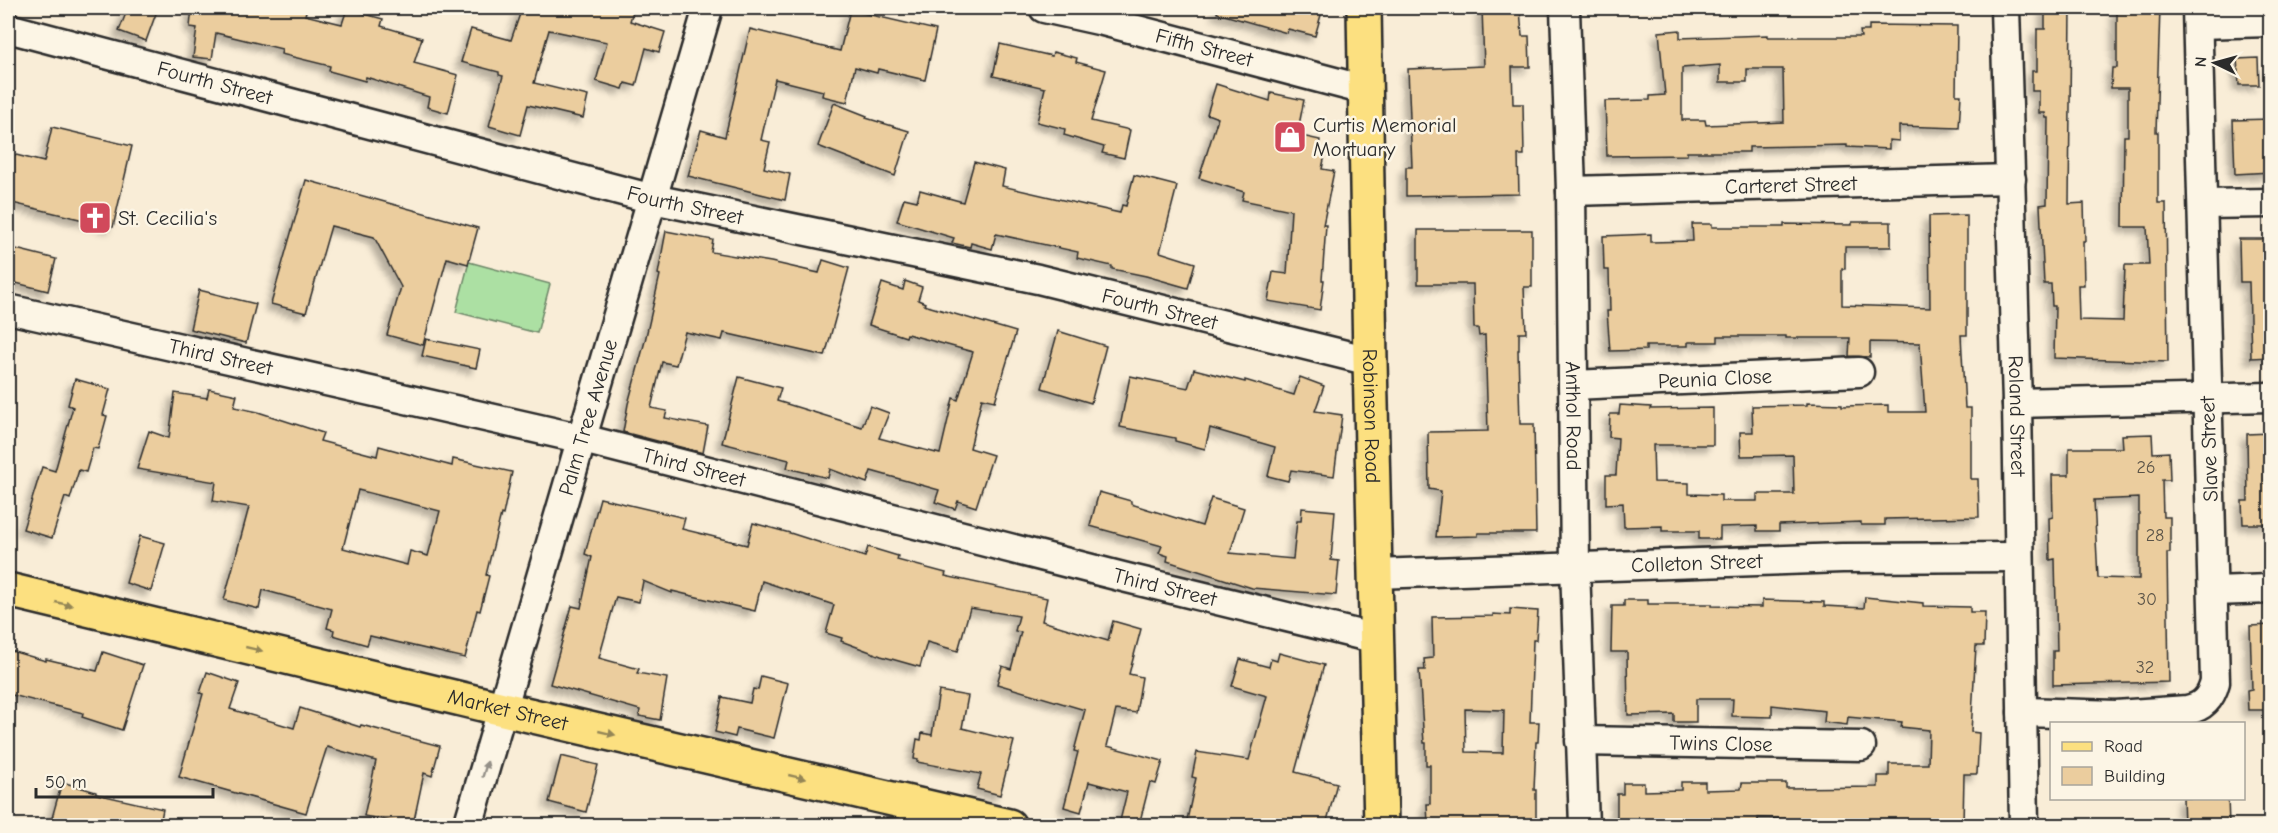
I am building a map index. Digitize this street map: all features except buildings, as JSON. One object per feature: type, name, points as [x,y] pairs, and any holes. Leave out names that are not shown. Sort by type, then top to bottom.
[{"type":"main road","name":"Robinson Road","points":[[1364,8],[1382,825]]},
{"type":"main road","name":"Market Street","points":[[8,590],[503,709],[1009,825]]},
{"type":"street","name":"Palm Tree Avenue","points":[[468,825],[708,8]]},
{"type":"street","name":"Fifth Street","points":[[1044,8],[1103,21],[1365,90]]},
{"type":"street","name":"Anthol Road","points":[[1565,8],[1571,191],[1575,566],[1580,650],[1580,741],[1584,825]]},
{"type":"street","name":"Roland Street","points":[[2005,8],[2017,403],[2024,825]]},
{"type":"street","points":[[2198,16],[2271,22]]},
{"type":"street","name":"Slave Street","points":[[2022,712],[2116,715],[2196,708],[2212,694],[2215,682],[2214,591],[2198,16]]},
{"type":"street","name":"Fourth Street","points":[[8,28],[653,199],[1038,279],[1370,361]]},
{"type":"street","name":"Carteret Street","points":[[1571,191],[2011,179]]},
{"type":"street","points":[[2203,204],[2271,203]]},
{"type":"street","name":"Third Street","points":[[8,309],[583,439],[1139,581],[1377,639]]},
{"type":"street","name":"Peunia Close","points":[[1573,385],[1859,372]]},
{"type":"street","points":[[2017,403],[2271,397]]},
{"type":"street","name":"Colleton Street","points":[[1375,574],[1842,558],[2019,557]]},
{"type":"street","points":[[2214,591],[2271,589]]},
{"type":"street","name":"Twins Close","points":[[1580,741],[1861,746]]},
{"type":"green space","points":[[469,262],[550,284],[537,333],[456,312]]},
{"type":"place","name":"Curtis Memorial Mortuary","points":[[1290,137]]},
{"type":"place","name":"St. Cecilia's","points":[[95,218]]}]
